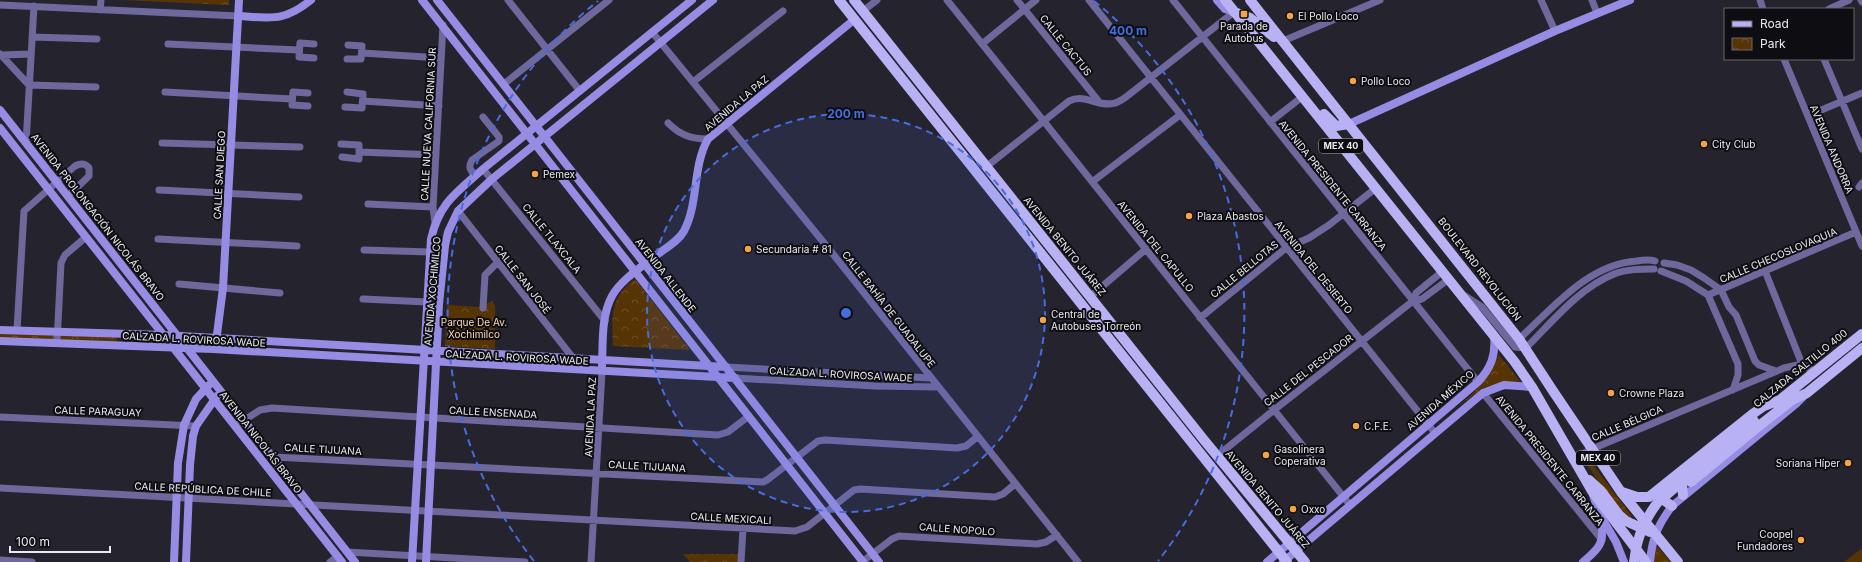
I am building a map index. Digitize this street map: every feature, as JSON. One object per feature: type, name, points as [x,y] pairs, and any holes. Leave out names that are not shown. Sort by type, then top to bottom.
[{"type":"main road","points":[[839,0],[1285,561]]},
{"type":"main road","name":"AVENIDA BENITO JUÁREZ","points":[[854,0],[1204,440],[1305,562]]},
{"type":"main road","name":"MEX 40","points":[[1225,0],[1494,335],[1532,387],[1592,491],[1646,562]]},
{"type":"main road","name":"BOULEVARD REVOLUCIÓN","points":[[1250,0],[1520,339],[1621,492],[1678,562]]},
{"type":"main road","points":[[1234,12],[1250,18],[1272,36],[1283,41]]},
{"type":"main road","points":[[1302,97],[1313,103],[1332,124],[1340,126],[1348,124]]},
{"type":"main road","points":[[937,123],[946,116]]},
{"type":"main road","points":[[1045,259],[1053,262],[1078,290],[1090,296],[1084,308]]},
{"type":"main road","name":"CALZADA SALTILLO 400","points":[[1757,424],[1780,400],[1862,334]]},
{"type":"main road","name":"CALZADA SALTILLO 400","points":[[1757,424],[1792,400],[1807,393],[1862,348]]},
{"type":"main road","points":[[1621,492],[1637,498],[1649,497],[1754,413],[1764,406],[1780,400]]},
{"type":"main road","points":[[1634,562],[1642,527],[1658,502],[1757,424]]},
{"type":"main road","points":[[1641,562],[1648,530],[1663,507],[1757,424]]},
{"type":"main road","points":[[1184,434],[1192,433],[1204,440]]},
{"type":"main road","points":[[1583,475],[1601,491],[1619,515],[1626,521],[1655,535]]},
{"type":"main road","points":[[1671,478],[1676,479],[1682,484],[1683,496]]},
{"type":"main road","points":[[1660,488],[1659,492],[1662,499],[1672,506]]},
{"type":"street","points":[[100,10],[101,0]]},
{"type":"street","name":"CALLE SAN DIEGO","points":[[213,349],[218,338],[223,288],[240,0]]},
{"type":"street","points":[[0,5],[280,17],[299,10],[311,0]]},
{"type":"street","points":[[422,0],[863,562]]},
{"type":"street","name":"AVENIDA ALLENDE","points":[[437,0],[879,562]]},
{"type":"street","points":[[508,0],[580,91]]},
{"type":"street","points":[[504,84],[609,0]]},
{"type":"street","name":"AVENIDA XOCHIMILCO","points":[[412,559],[430,252],[435,223],[442,208],[452,196],[474,176],[692,0]]},
{"type":"street","name":"AVENIDA XOCHIMILCO","points":[[426,560],[436,362],[445,246],[448,232],[458,211],[492,179],[713,0]]},
{"type":"street","points":[[863,11],[878,0]]},
{"type":"street","name":"AVENIDA DEL CAPULLO","points":[[947,0],[1350,505]]},
{"type":"street","name":"CALLE CACTUS","points":[[1017,0],[1100,103]]},
{"type":"street","points":[[982,44],[1036,0]]},
{"type":"street","name":"AVENIDA DEL DESIERTO","points":[[1089,0],[1434,433]]},
{"type":"street","name":"AVENIDA PRESIDENTE CARRANZA","points":[[1173,0],[1478,382]]},
{"type":"street","points":[[1217,0],[1225,9],[1234,12]]},
{"type":"street","points":[[1283,41],[1380,0]]},
{"type":"street","points":[[1541,0],[1555,31]]},
{"type":"street","points":[[1592,0],[1597,13]]},
{"type":"street","points":[[1348,124],[1555,31],[1630,0]]},
{"type":"street","points":[[1831,8],[1849,0]]},
{"type":"street","points":[[26,143],[34,6]]},
{"type":"street","points":[[693,82],[783,11]]},
{"type":"street","points":[[986,167],[1069,101],[1075,98],[1100,103],[1116,103],[1151,78],[1234,12]]},
{"type":"street","name":"AVENIDA LA PAZ","points":[[591,562],[605,321],[612,297],[617,289],[635,272],[684,232],[689,218],[700,157],[708,139],[855,19]]},
{"type":"street","name":"CALLE NUEVA CALIFORNIA SUR","points":[[435,223],[433,207],[443,25]]},
{"type":"street","name":"CALLE BAHÍA DE GUADALUPE","points":[[652,32],[829,249],[930,378],[1078,562]]},
{"type":"street","points":[[32,37],[97,39]]},
{"type":"street","points":[[314,44],[300,43],[299,50],[299,57],[314,58]]},
{"type":"street","points":[[168,44],[299,50]]},
{"type":"street","points":[[347,59],[361,59],[362,53],[362,46],[348,45]]},
{"type":"street","points":[[362,53],[441,58]]},
{"type":"street","points":[[0,54],[31,54]]},
{"type":"street","points":[[0,54],[29,85],[96,87]]},
{"type":"street","name":"AVENIDA ANDORRA","points":[[1784,60],[1862,246]]},
{"type":"street","points":[[1824,60],[1862,150]]},
{"type":"street","points":[[165,92],[292,99],[308,106]]},
{"type":"street","points":[[347,92],[363,101]]},
{"type":"street","points":[[292,99],[308,93]]},
{"type":"street","points":[[1819,111],[1862,93]]},
{"type":"street","points":[[1270,122],[1302,97]]},
{"type":"street","points":[[345,107],[363,101],[439,106]]},
{"type":"street","name":"AVENIDA PROLONGACIÓN NICOLÁS BRAVO","points":[[0,110],[179,336]]},
{"type":"street","points":[[1092,182],[1180,115]]},
{"type":"street","points":[[474,176],[469,165],[481,153],[499,140],[499,137],[483,117]]},
{"type":"street","points":[[668,123],[676,131],[686,136],[696,139],[708,139]]},
{"type":"street","points":[[1,132],[164,335]]},
{"type":"street","points":[[162,143],[300,147]]},
{"type":"street","points":[[341,144],[358,145],[359,152],[359,158],[342,157]]},
{"type":"street","points":[[359,152],[436,155]]},
{"type":"street","points":[[16,330],[22,216],[26,208],[78,165],[82,164],[89,168],[90,172],[86,181],[68,196]]},
{"type":"street","name":"CALLE TLAXCALA","points":[[483,169],[605,321]]},
{"type":"street","name":"CALLE BELLOTAS","points":[[1200,318],[1286,248],[1314,235],[1376,188]]},
{"type":"street","points":[[159,190],[299,197]]},
{"type":"street","points":[[368,204],[433,207]]},
{"type":"street","name":"CALLE SAN JOSÉ","points":[[458,211],[573,358]]},
{"type":"street","name":"CALLE CHECOSLOVAQUIA","points":[[1708,296],[1856,232]]},
{"type":"street","points":[[57,343],[62,258],[86,237]]},
{"type":"street","points":[[158,240],[297,246]]},
{"type":"street","points":[[1090,296],[1146,249]]},
{"type":"street","points":[[364,250],[430,252]]},
{"type":"street","points":[[1520,339],[1571,292],[1602,269],[1631,261],[1659,260],[1664,263],[1677,265],[1691,270],[1722,290],[1729,307],[1736,315],[1755,361],[1759,365],[1776,371]]},
{"type":"street","points":[[1654,270],[1653,265],[1655,261]]},
{"type":"street","points":[[482,308],[485,275],[498,262]]},
{"type":"street","points":[[1661,271],[1665,267],[1664,263]]},
{"type":"street","points":[[1461,294],[1482,308],[1515,347],[1526,348],[1577,298],[1603,279],[1629,270],[1661,271],[1686,281],[1708,296],[1738,364],[1738,375],[1733,390]]},
{"type":"street","points":[[1765,271],[1802,364],[1814,372]]},
{"type":"street","name":"CALLE DEL PESCADOR","points":[[1217,456],[1412,301],[1416,293],[1446,275]]},
{"type":"street","points":[[179,284],[280,293]]},
{"type":"street","points":[[1571,292],[1577,298]]},
{"type":"street","points":[[363,299],[427,302]]},
{"type":"street","name":"CALZADA L. ROVIROSA WADE","points":[[0,330],[164,335],[930,378]]},
{"type":"street","name":"AVENIDA NICOLÁS BRAVO","points":[[164,335],[340,559]]},
{"type":"street","name":"AVENIDA MÉXICO","points":[[1267,562],[1478,382],[1485,374],[1492,360],[1495,345],[1494,335]]},
{"type":"street","name":"AVENIDA NICOLÁS BRAVO","points":[[179,336],[355,562]]},
{"type":"street","name":"CALZADA L. ROVIROSA WADE","points":[[0,341],[173,347],[602,372],[875,386],[938,387]]},
{"type":"street","name":"CALLE BÉLGICA","points":[[1573,459],[1592,449],[1776,371],[1802,364]]},
{"type":"street","points":[[174,562],[178,463],[184,425],[190,409],[206,388],[214,381]]},
{"type":"street","points":[[1285,561],[1434,433],[1483,393],[1504,385],[1532,387]]},
{"type":"street","points":[[186,562],[191,458],[196,426],[222,390]]},
{"type":"street","name":"AVENIDA PRESIDENTE CARRANZA","points":[[1483,393],[1602,540]]},
{"type":"street","points":[[1650,562],[1652,543],[1660,521],[1672,506],[1796,404],[1807,393]]},
{"type":"street","name":"CALLE ENSENADA","points":[[235,426],[260,410],[272,408],[718,435],[728,432],[749,416]]},
{"type":"street","name":"CALLE PARAGUAY","points":[[0,417],[196,426]]},
{"type":"street","name":"CALLE TIJUANA","points":[[274,457],[763,482],[818,441],[825,440],[958,448],[966,446],[977,437]]},
{"type":"street","name":"CALLE MEXICALI","points":[[429,512],[743,529],[801,530],[807,528],[854,490],[860,489],[995,497],[1003,494],[1015,484]]},
{"type":"street","name":"CALLE REPÚBLICA DE CHILE","points":[[0,488],[310,504],[429,512]]},
{"type":"street","points":[[1583,562],[1599,548],[1602,540],[1603,532],[1592,491]]},
{"type":"street","points":[[1599,513],[1616,542],[1624,562]]},
{"type":"street","points":[[741,562],[743,529]]},
{"type":"street","name":"CALLE NOPOLO","points":[[863,562],[872,553],[892,539],[905,535],[1037,544],[1046,542],[1057,535]]},
{"type":"street","points":[[347,552],[426,560],[525,562]]},
{"type":"street","points":[[330,562],[340,559]]},
{"type":"street","points":[[0,560],[32,562]]},
{"type":"green space","points":[[121,0],[229,0],[229,5]]},
{"type":"green space","points":[[635,279],[690,350],[613,346],[612,326],[616,301],[620,294]]},
{"type":"green space","name":"Parque De Av. Xochimilco","points":[[492,301],[495,306],[495,349],[445,346],[447,305],[481,307]]},
{"type":"green space","points":[[0,330],[117,334],[116,345],[0,341]]},
{"type":"green space","points":[[1499,355],[1520,381],[1496,384],[1483,388],[1458,407],[1482,384]]},
{"type":"green space","points":[[1591,462],[1631,515],[1632,519],[1618,510],[1588,466]]},
{"type":"green space","points":[[1654,543],[1671,562],[1654,562]]},
{"type":"green space","points":[[1862,548],[1862,562],[1844,562]]},
{"type":"green space","points":[[683,554],[739,554],[738,562],[690,562]]},
{"type":"place","name":"Parada de Autobus","points":[[1244,14]]},
{"type":"place","name":"El Pollo Loco","points":[[1290,16]]},
{"type":"place","name":"Pollo Loco","points":[[1353,81]]},
{"type":"place","name":"City Club","points":[[1704,144]]},
{"type":"place","name":"Pemex","points":[[535,174]]},
{"type":"place","name":"Plaza Abastos","points":[[1189,216]]},
{"type":"place","name":"Secundaria # 81","points":[[748,249]]},
{"type":"place","name":"Central de Autobuses Torreón","points":[[1043,320]]},
{"type":"place","name":"Crowne Plaza","points":[[1611,393]]},
{"type":"place","name":"C.F.E.","points":[[1356,426]]},
{"type":"place","name":"Gasolinera Coperativa","points":[[1266,455]]},
{"type":"place","name":"Soriana Híper","points":[[1848,463]]},
{"type":"place","name":"Oxxo","points":[[1293,509]]},
{"type":"place","name":"Coopel Fundadores","points":[[1801,540]]}]
